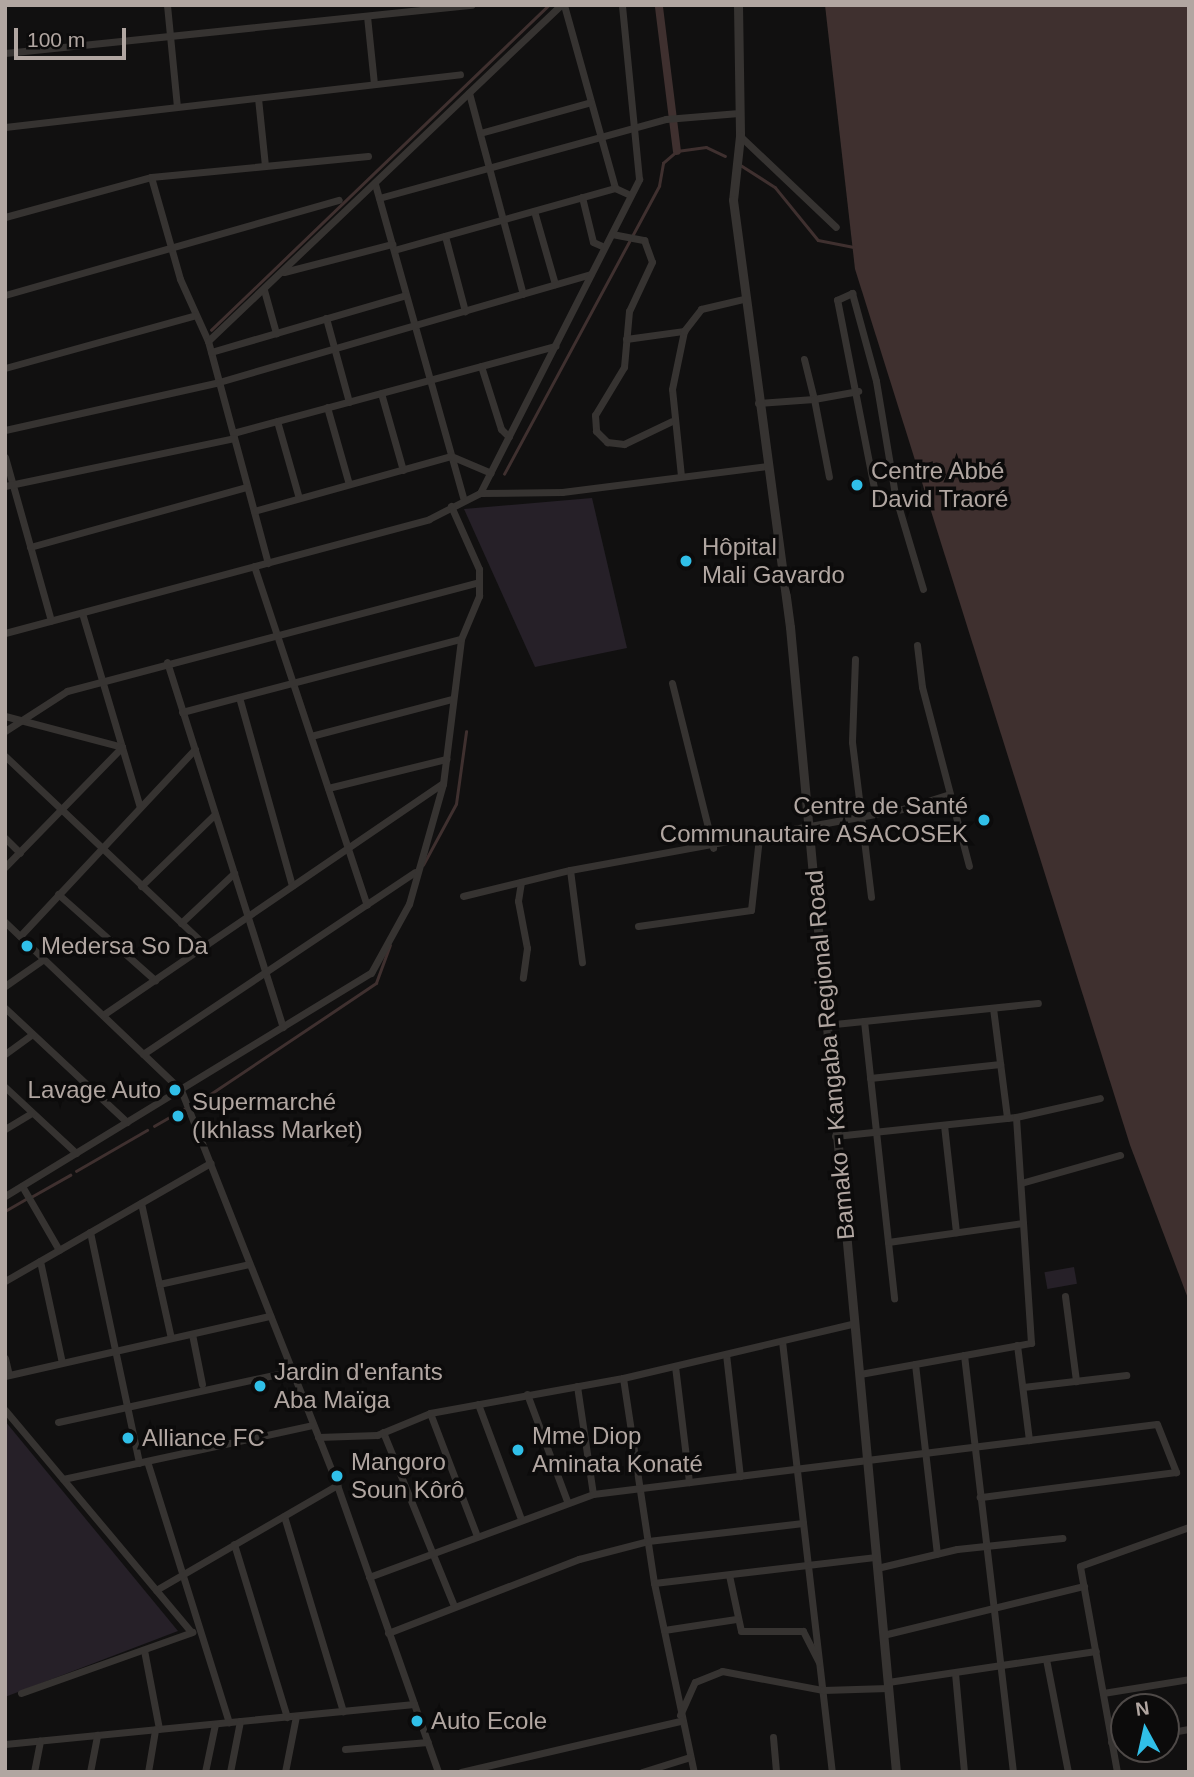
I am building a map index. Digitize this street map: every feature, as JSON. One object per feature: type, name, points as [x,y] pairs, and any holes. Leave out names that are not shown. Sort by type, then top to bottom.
[{"type":"street","points":[[167,5],[177,107]]},
{"type":"street","points":[[5,53],[472,5]]},
{"type":"street","points":[[208,341],[563,5],[615,188]]},
{"type":"street","points":[[480,493],[639,179],[622,5]]},
{"type":"street","name":"Bamako - Kangaba Regional Road","points":[[738,5],[740,136],[733,172],[743,299],[767,466],[810,823],[824,1025],[860,1374],[896,1772]]},
{"type":"street","points":[[367,16],[374,84]]},
{"type":"street","points":[[5,127],[460,75]]},
{"type":"street","points":[[469,93],[523,294]]},
{"type":"street","points":[[258,98],[265,166]]},
{"type":"street","points":[[480,133],[591,102]]},
{"type":"street","points":[[379,198],[666,119],[739,113]]},
{"type":"street","points":[[740,136],[836,227]]},
{"type":"street","points":[[5,217],[150,177],[368,156]]},
{"type":"street","points":[[150,177],[171,248],[208,341],[268,562]]},
{"type":"street","points":[[375,184],[463,498]]},
{"type":"street","points":[[282,273],[445,236],[615,188],[630,195]]},
{"type":"street","points":[[582,197],[593,242],[604,247]]},
{"type":"street","points":[[5,295],[339,200]]},
{"type":"street","points":[[534,211],[555,284]]},
{"type":"street","points":[[612,234],[641,238],[652,262],[629,311],[624,367],[595,415],[596,431],[607,442],[624,444],[672,421]]},
{"type":"street","points":[[445,236],[465,311]]},
{"type":"street","points":[[5,430],[219,382],[591,274]]},
{"type":"street","points":[[264,290],[276,333]]},
{"type":"street","points":[[876,498],[858,391],[837,300],[856,292],[895,495],[923,589]]},
{"type":"street","points":[[211,352],[406,295]]},
{"type":"street","points":[[681,477],[672,421],[675,367],[684,331],[701,309],[743,299]]},
{"type":"street","points":[[5,368],[196,315]]},
{"type":"street","points":[[326,318],[349,401]]},
{"type":"street","points":[[626,339],[684,331]]},
{"type":"street","points":[[9,485],[233,436],[327,407],[555,346]]},
{"type":"street","points":[[804,359],[829,477]]},
{"type":"street","points":[[481,366],[501,429],[509,437]]},
{"type":"street","points":[[757,403],[814,399],[858,391]]},
{"type":"street","points":[[381,393],[403,470]]},
{"type":"street","points":[[327,407],[349,484]]},
{"type":"street","points":[[277,421],[299,498]]},
{"type":"street","points":[[254,511],[451,456],[491,472]]},
{"type":"street","points":[[5,457],[9,485],[51,621]]},
{"type":"street","points":[[5,633],[429,519],[463,498],[480,493],[562,492],[767,466]]},
{"type":"street","points":[[30,547],[247,487]]},
{"type":"street","points":[[5,1196],[372,973],[409,904],[415,872],[443,784],[461,639],[480,582],[479,569],[451,506]]},
{"type":"street","points":[[254,566],[367,905]]},
{"type":"street","points":[[5,731],[67,691],[167,662],[480,582]]},
{"type":"street","points":[[82,613],[140,807]]},
{"type":"street","points":[[182,712],[461,639]]},
{"type":"street","points":[[917,645],[922,687],[969,866]]},
{"type":"street","points":[[855,659],[852,742],[871,897]]},
{"type":"street","points":[[167,662],[283,1027]]},
{"type":"street","points":[[672,683],[713,848]]},
{"type":"street","points":[[239,697],[292,886]]},
{"type":"street","points":[[311,736],[452,699]]},
{"type":"street","points":[[5,716],[24,718],[122,747]]},
{"type":"street","points":[[5,867],[122,747]]},
{"type":"street","points":[[20,936],[195,750]]},
{"type":"street","points":[[5,756],[205,946]]},
{"type":"street","points":[[328,788],[446,759]]},
{"type":"street","points":[[103,1015],[443,784]]},
{"type":"street","points":[[463,896],[570,870],[713,848],[810,823],[859,815],[950,794]]},
{"type":"street","points":[[141,886],[215,814]]},
{"type":"street","points":[[5,838],[20,853]]},
{"type":"street","points":[[638,926],[751,910],[759,838]]},
{"type":"street","points":[[570,870],[582,962]]},
{"type":"street","points":[[144,1054],[415,872]]},
{"type":"street","points":[[181,923],[234,873]]},
{"type":"street","points":[[521,882],[518,901],[527,948],[523,978]]},
{"type":"street","points":[[58,894],[155,980]]},
{"type":"street","points":[[5,922],[181,1090],[337,1485],[438,1772]]},
{"type":"street","points":[[5,986],[44,959]]},
{"type":"street","points":[[824,1025],[1038,1003]]},
{"type":"street","points":[[5,1007],[127,1122]]},
{"type":"street","points":[[860,1374],[1031,1343],[1021,1183],[993,1008]]},
{"type":"street","points":[[864,1021],[894,1298]]},
{"type":"street","points":[[5,1054],[33,1034]]},
{"type":"street","points":[[870,1078],[1000,1064]]},
{"type":"street","points":[[5,1087],[76,1153]]},
{"type":"street","points":[[835,1136],[1012,1117],[1100,1098]]},
{"type":"street","points":[[5,1129],[32,1113]]},
{"type":"street","points":[[944,1125],[956,1233]]},
{"type":"street","points":[[1021,1183],[1120,1155]]},
{"type":"street","points":[[5,1281],[210,1163]]},
{"type":"street","points":[[22,1186],[59,1250]]},
{"type":"street","points":[[141,1203],[171,1338]]},
{"type":"street","points":[[888,1242],[1023,1223]]},
{"type":"street","points":[[90,1232],[127,1406],[229,1722]]},
{"type":"street","points":[[40,1261],[62,1363]]},
{"type":"street","points":[[159,1284],[249,1264]]},
{"type":"street","points":[[1065,1296],[1076,1381]]},
{"type":"street","points":[[5,1358],[7,1375],[270,1316]]},
{"type":"street","points":[[318,1437],[383,1432],[430,1413],[623,1378],[855,1323]]},
{"type":"street","points":[[192,1334],[202,1384]]},
{"type":"street","points":[[782,1341],[832,1772]]},
{"type":"street","points":[[1017,1345],[1029,1440]]},
{"type":"street","points":[[726,1354],[740,1476]]},
{"type":"street","points":[[964,1355],[1013,1772]]},
{"type":"street","points":[[915,1364],[937,1554]]},
{"type":"street","points":[[675,1366],[689,1482]]},
{"type":"street","points":[[58,1422],[292,1371]]},
{"type":"street","points":[[1023,1387],[1126,1376]]},
{"type":"street","points":[[623,1378],[654,1583],[694,1772]]},
{"type":"street","points":[[577,1386],[593,1494]]},
{"type":"street","points":[[527,1394],[567,1501]]},
{"type":"street","points":[[478,1404],[521,1519]]},
{"type":"street","points":[[5,1410],[191,1632]]},
{"type":"street","points":[[430,1413],[477,1536]]},
{"type":"street","points":[[63,1479],[313,1424]]},
{"type":"street","points":[[369,1577],[567,1501],[593,1494],[1157,1424],[1176,1472],[980,1497]]},
{"type":"street","points":[[383,1432],[454,1606]]},
{"type":"street","points":[[156,1590],[337,1485]]},
{"type":"street","points":[[284,1516],[343,1711]]},
{"type":"street","points":[[388,1633],[579,1559],[648,1541],[803,1523]]},
{"type":"street","points":[[1110,1736],[1080,1571],[1085,1563],[1189,1527]]},
{"type":"street","points":[[654,1583],[808,1565],[877,1563],[986,1546],[1062,1538]]},
{"type":"street","points":[[234,1544],[291,1716],[285,1772]]},
{"type":"street","points":[[729,1574],[736,1619],[745,1634],[803,1631],[821,1665]]},
{"type":"street","points":[[883,1634],[1084,1586]]},
{"type":"street","points":[[664,1630],[736,1619]]},
{"type":"street","points":[[20,1693],[200,1630]]},
{"type":"street","points":[[144,1650],[157,1729],[148,1772]]},
{"type":"street","points":[[681,1718],[695,1682],[722,1671],[823,1690],[888,1685],[1096,1651]]},
{"type":"street","points":[[1046,1659],[1068,1772]]},
{"type":"street","points":[[955,1673],[964,1772]]},
{"type":"street","points":[[1103,1693],[1189,1679]]},
{"type":"street","points":[[5,1744],[414,1704]]},
{"type":"street","points":[[461,1772],[681,1718]]},
{"type":"street","points":[[230,1772],[240,1721]]},
{"type":"street","points":[[205,1772],[215,1724]]},
{"type":"street","points":[[90,1772],[97,1735]]},
{"type":"street","points":[[773,1737],[776,1772]]},
{"type":"street","points":[[34,1772],[40,1741]]},
{"type":"street","points":[[345,1749],[428,1742]]},
{"type":"street","points":[[642,1772],[690,1757]]},
{"type":"shaded area","points":[[825,5],[1189,5],[1189,1301],[1130,1145],[855,269]]},
{"type":"shaded area","points":[[592,498],[627,648],[535,667],[464,509]]},
{"type":"shaded area","points":[[1074,1267],[1077,1284],[1047,1289],[1044,1272]]},
{"type":"shaded area","points":[[5,1421],[178,1631],[5,1697]]},
{"type":"waterway","points":[[211,330],[549,5]]},
{"type":"waterway","points":[[659,7],[677,151]]},
{"type":"waterway","points":[[504,474],[659,186],[663,163],[677,151],[706,147],[725,156]]},
{"type":"waterway","points":[[739,164],[775,187],[818,240],[853,247]]},
{"type":"waterway","points":[[423,865],[456,804],[466,732]]},
{"type":"waterway","points":[[194,1105],[376,983],[390,945]]},
{"type":"waterway","points":[[154,1126],[183,1109]]},
{"type":"waterway","points":[[76,1171],[147,1130]]},
{"type":"waterway","points":[[31,1197],[70,1175]]},
{"type":"waterway","points":[[5,1211],[26,1199]]},
{"type":"place","name":"Centre Abbé David Traoré","points":[[857,485]]},
{"type":"place","name":"Hôpital Mali Gavardo","points":[[686,561]]},
{"type":"place","name":"Centre de Santé Communautaire ASACOSEK","points":[[984,820]]},
{"type":"place","name":"Medersa So Da","points":[[27,946]]},
{"type":"place","name":"Lavage Auto","points":[[175,1090]]},
{"type":"place","name":"Supermarché (Ikhlass Market)","points":[[178,1116]]},
{"type":"place","name":"Jardin d'enfants Aba Maïga","points":[[260,1386]]},
{"type":"place","name":"Alliance FC","points":[[128,1438]]},
{"type":"place","name":"Mme Diop Aminata Konaté","points":[[518,1450]]},
{"type":"place","name":"Mangoro Soun Kôrô","points":[[337,1476]]},
{"type":"place","name":"Auto Ecole","points":[[417,1721]]}]
